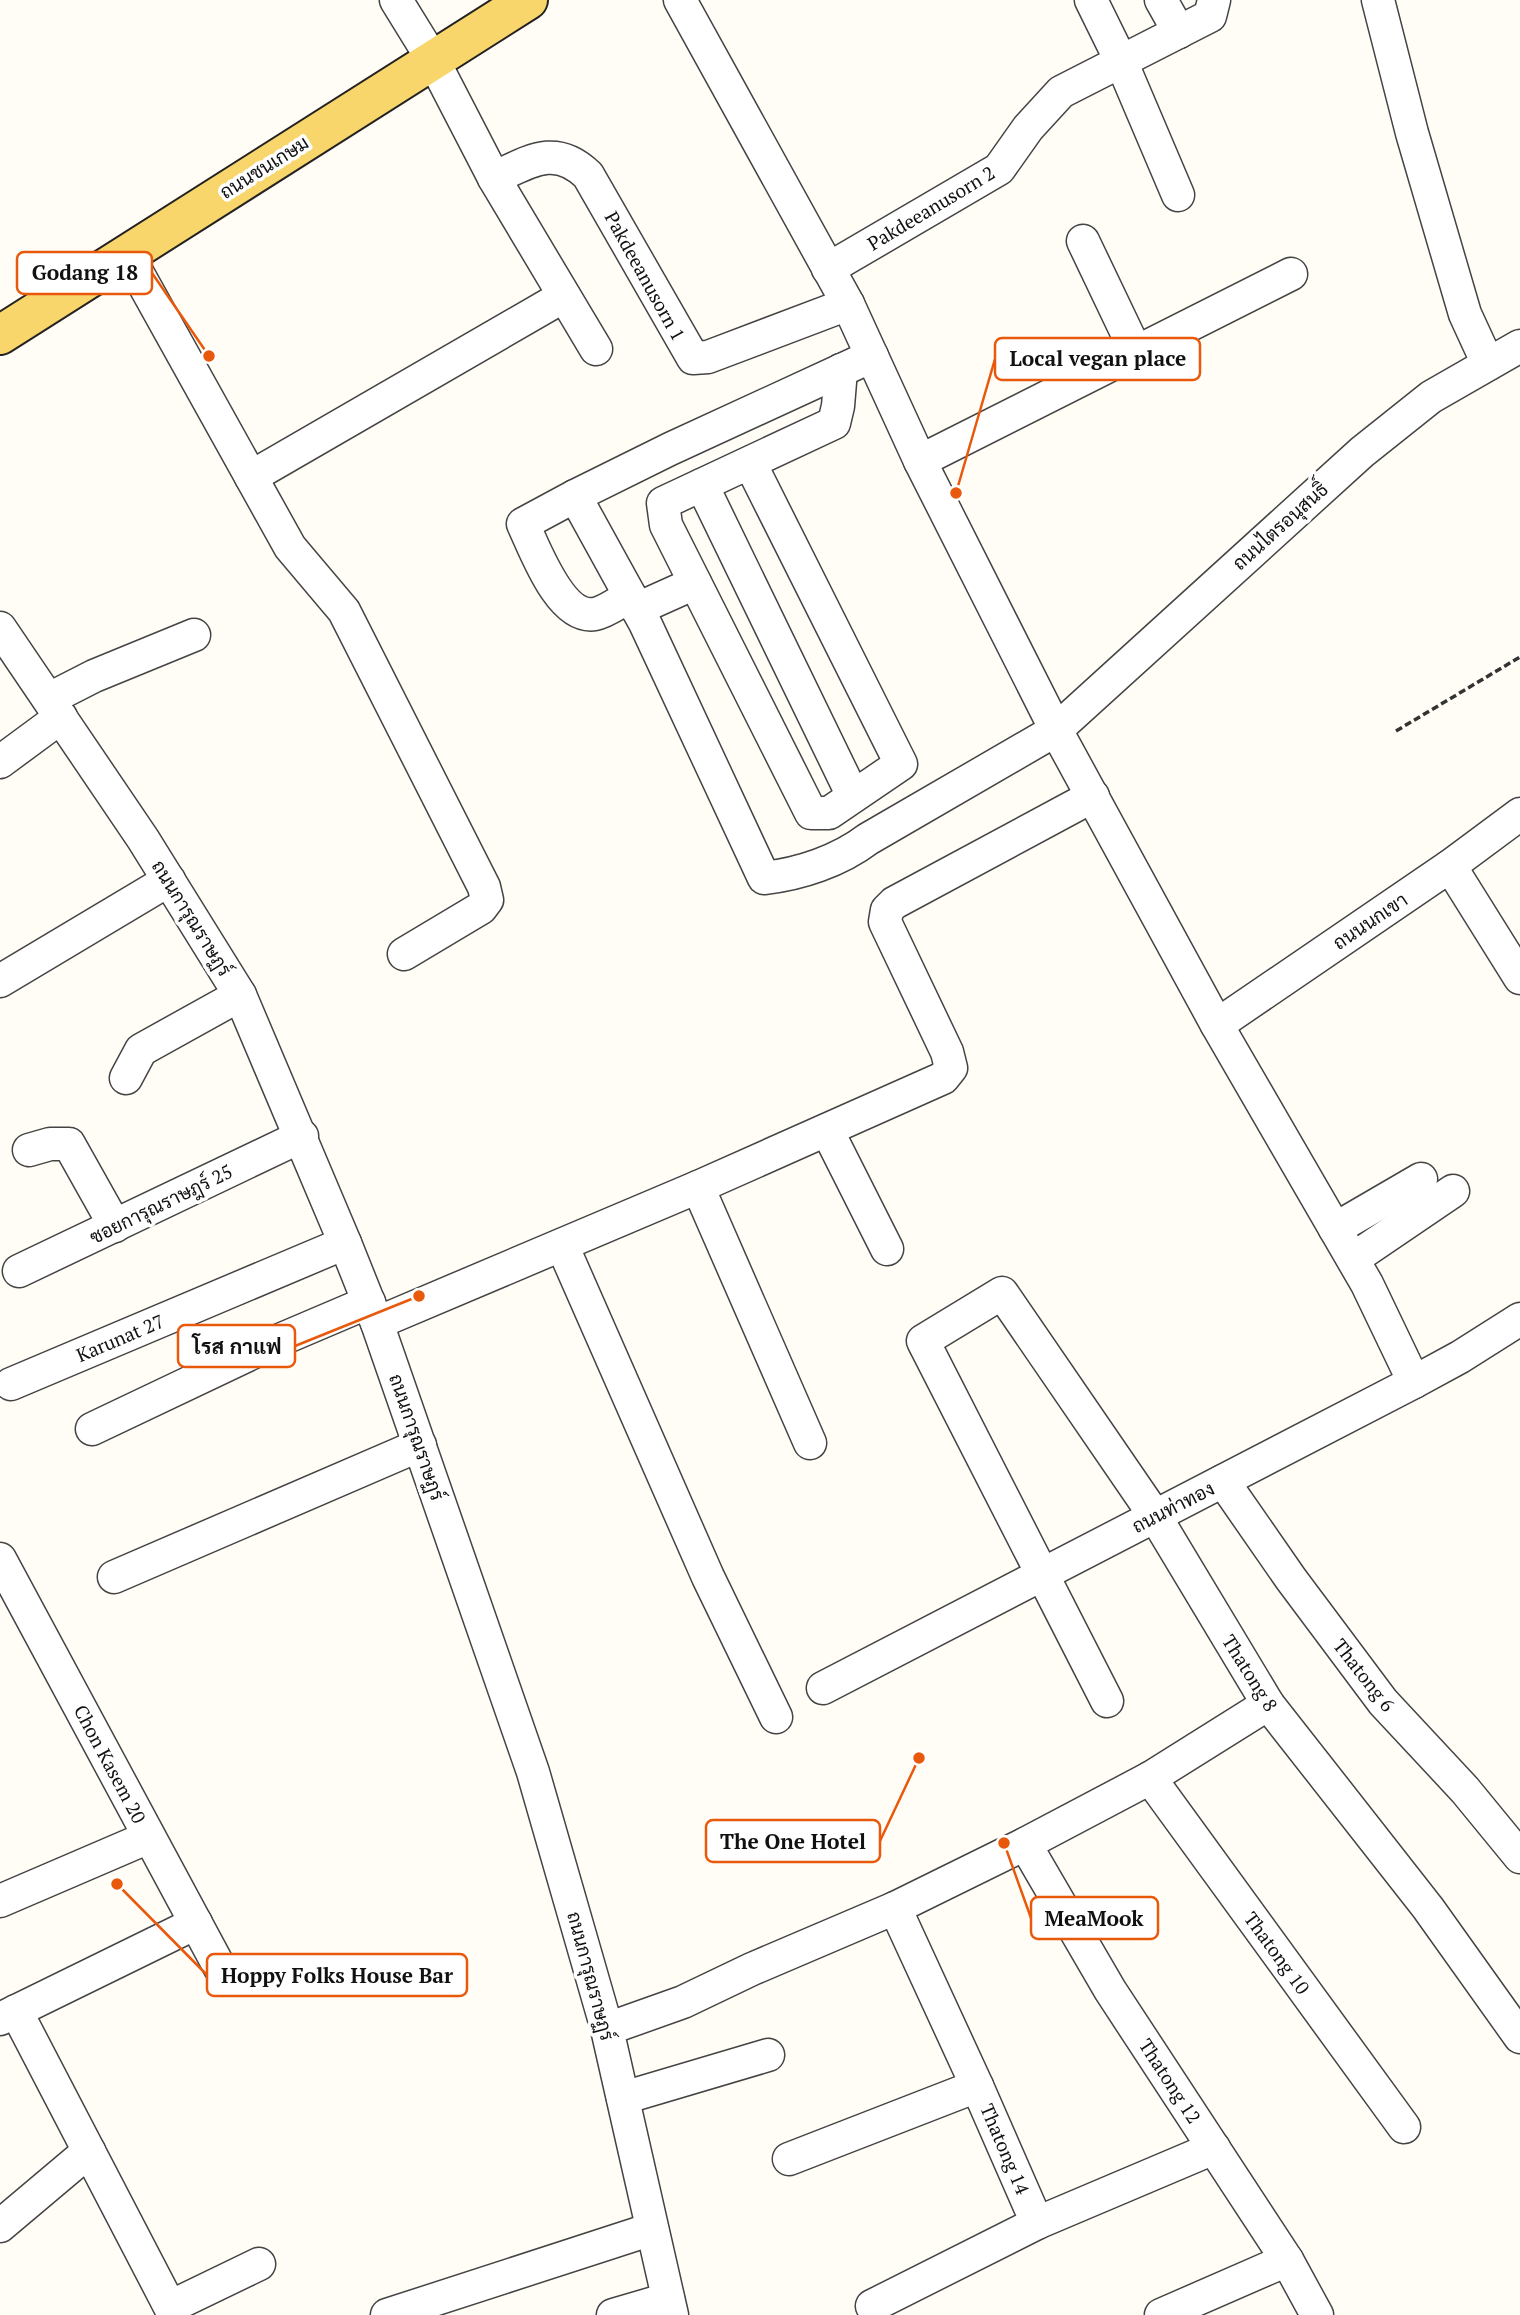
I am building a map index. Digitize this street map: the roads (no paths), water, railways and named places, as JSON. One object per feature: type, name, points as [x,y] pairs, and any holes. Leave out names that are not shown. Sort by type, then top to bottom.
[{"type":"main road","name":"ถนนชนเกษม","points":[[0,335],[528,0]]},
{"type":"street","points":[[397,0],[433,60],[494,178],[596,349]]},
{"type":"street","points":[[680,0],[848,304],[920,461],[1056,730],[1217,1025],[1353,1259],[1414,1382]]},
{"type":"street","points":[[1091,0],[1121,61],[1178,195]]},
{"type":"street","points":[[1161,0],[1179,32]]},
{"type":"street","name":"Pakdeeanusorn 2","points":[[828,269],[999,169],[1028,128],[1061,92],[1210,16],[1214,0]]},
{"type":"street","points":[[1378,0],[1412,134],[1465,314],[1488,364]]},
{"type":"street","name":"Pakdeeanusorn 1","points":[[494,178],[531,161],[547,157],[564,158],[576,164],[588,175],[692,358],[708,357],[848,304]]},
{"type":"street","points":[[1083,241],[1136,352]]},
{"type":"street","points":[[127,254],[290,548],[344,611],[484,887],[487,900],[481,908],[404,954]]},
{"type":"street","points":[[920,461],[1291,274]]},
{"type":"street","points":[[251,477],[564,296]]},
{"type":"street","name":"ถนนไตรอนุสนธิ์","points":[[633,603],[764,878],[790,875],[853,850],[1056,730],[1362,452],[1432,397],[1520,345]]},
{"type":"street","points":[[695,583],[596,614],[582,613],[565,602],[554,586],[523,524],[670,449],[872,356]]},
{"type":"street","points":[[841,370],[834,424],[663,503],[666,525],[811,813],[829,813],[901,764]]},
{"type":"street","points":[[750,463],[923,807]]},
{"type":"street","points":[[702,485],[853,796]]},
{"type":"street","points":[[575,496],[633,603]]},
{"type":"street","name":"ถนนการุณราษฏร์","points":[[0,628],[11,668],[55,708],[169,880],[240,995],[302,1136],[373,1312],[533,1772],[607,2029],[670,2307]]},
{"type":"street","points":[[0,762],[55,708],[94,676],[194,635]]},
{"type":"street","points":[[92,1429],[275,1342],[373,1312],[562,1245],[943,1078],[951,1068],[947,1052],[885,922],[887,910],[894,903],[1093,796]]},
{"type":"street","name":"ถนนนกเขา","points":[[1217,1025],[1450,866],[1520,814]]},
{"type":"street","points":[[1450,866],[1520,978]]},
{"type":"street","points":[[0,981],[169,880]]},
{"type":"street","points":[[126,1078],[141,1050],[240,995]]},
{"type":"street","points":[[827,1130],[887,1250]]},
{"type":"street","name":"ซอยการุณราษฎร์ 25","points":[[19,1271],[302,1136]]},
{"type":"street","points":[[29,1150],[50,1144],[69,1144],[115,1226]]},
{"type":"street","points":[[1335,1228],[1421,1179]]},
{"type":"street","points":[[698,1187],[810,1443]]},
{"type":"street","points":[[1353,1259],[1453,1191]]},
{"type":"street","name":"Karunat 27","points":[[11,1384],[345,1243]]},
{"type":"street","points":[[562,1245],[708,1577],[776,1717]]},
{"type":"street","name":"Thatong 8","points":[[1042,1575],[923,1340],[1002,1293],[1155,1516],[1268,1704],[1427,1908],[1520,2037]]},
{"type":"street","name":"ถนนท่าทอง","points":[[823,1689],[1414,1382],[1519,1323]]},
{"type":"street","points":[[114,1577],[420,1445]]},
{"type":"street","name":"Thatong 6","points":[[1223,1481],[1291,1579],[1383,1702],[1465,1790],[1520,1857]]},
{"type":"street","name":"Chon Kasem 20","points":[[0,1559],[220,1968]]},
{"type":"street","points":[[1042,1575],[1107,1701]]},
{"type":"street","points":[[607,2029],[683,2003],[764,1964],[895,1908],[1150,1778],[1268,1704]]},
{"type":"street","name":"Thatong 10","points":[[1150,1778],[1404,2127]]},
{"type":"street","points":[[0,1901],[149,1837]]},
{"type":"street","name":"Thatong 12","points":[[1025,1844],[1110,1990],[1287,2260],[1317,2315]]},
{"type":"street","name":"Thatong 14","points":[[895,1908],[1037,2223]]},
{"type":"street","points":[[196,1923],[8,2015],[89,2151],[172,2311],[259,2264]]},
{"type":"street","points":[[623,2098],[768,2055]]},
{"type":"street","points":[[789,2159],[977,2086]]},
{"type":"street","points":[[872,2306],[1037,2223],[1214,2148]]},
{"type":"street","points":[[0,2226],[89,2151]]},
{"type":"street","points":[[387,2315],[652,2229]]},
{"type":"street","points":[[1161,2315],[1287,2260]]},
{"type":"street","points":[[613,2315],[670,2307]]},
{"type":"place","name":"Godang 18","points":[[209,356]]},
{"type":"place","name":"Local vegan place","points":[[956,493]]},
{"type":"place","name":"โรส กาแฟ","points":[[419,1296]]},
{"type":"place","name":"The One Hotel","points":[[919,1758]]},
{"type":"place","name":"MeaMook","points":[[1004,1843]]},
{"type":"place","name":"Hoppy Folks House Bar","points":[[117,1884]]}]
